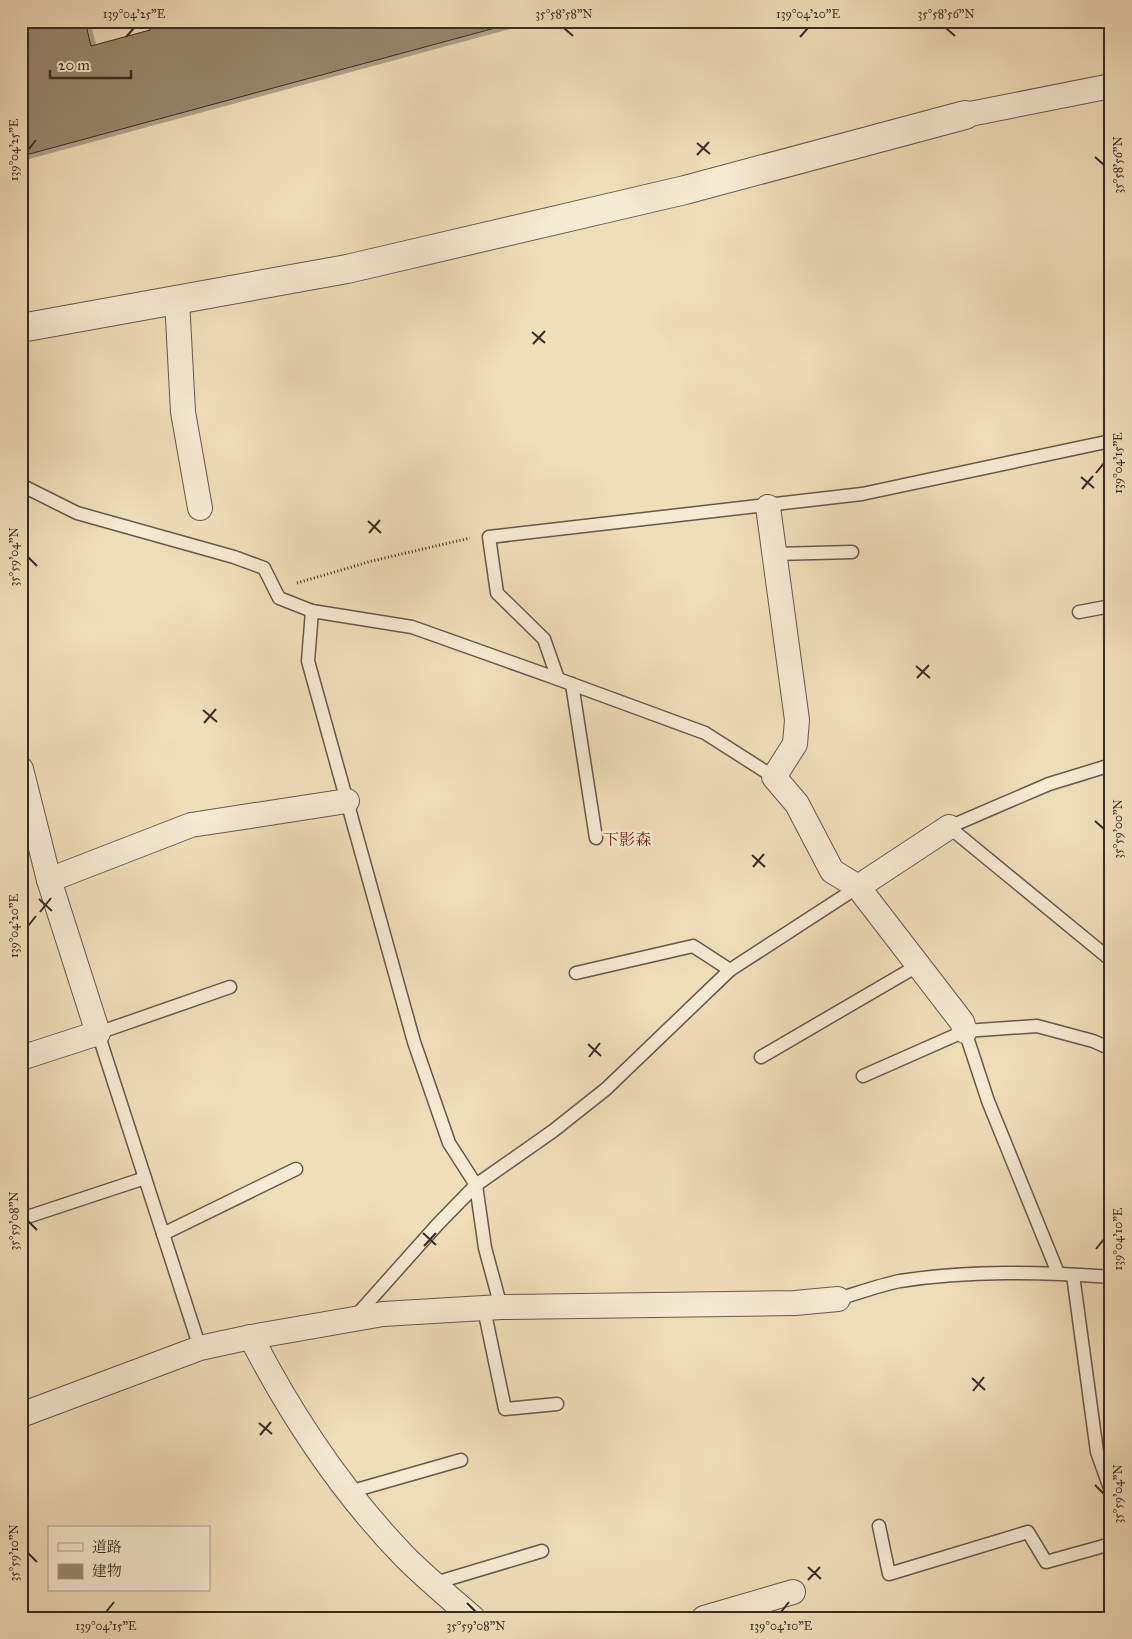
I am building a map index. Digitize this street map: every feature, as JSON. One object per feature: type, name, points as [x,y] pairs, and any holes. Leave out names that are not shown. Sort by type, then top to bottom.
[{"type":"street","points":[[21,328],[347,269],[685,190],[965,115],[1111,86]]},
{"type":"street","points":[[177,300],[183,412],[200,508]]},
{"type":"street","points":[[768,506],[797,720],[795,744],[774,777],[797,804],[832,871],[858,887],[962,1022],[965,1032]]},
{"type":"street","points":[[21,768],[49,880],[98,1033],[21,1058]]},
{"type":"street","points":[[49,880],[191,825],[347,801]]},
{"type":"street","points":[[858,887],[949,827]]},
{"type":"street","points":[[21,1415],[200,1348],[383,1314],[493,1308],[795,1303],[838,1299]]},
{"type":"street","points":[[251,1337],[278,1389],[308,1437],[349,1492],[406,1558],[473,1618]]},
{"type":"street","points":[[704,1618],[793,1592]]},
{"type":"lane","points":[[558,678],[544,639],[497,593],[489,537],[862,494],[1109,443]]},
{"type":"lane","points":[[21,485],[77,513],[264,568],[279,598],[312,611],[412,628],[558,678],[706,733],[774,777]]},
{"type":"lane","points":[[775,554],[852,552]]},
{"type":"lane","points":[[1079,612],[1111,606]]},
{"type":"lane","points":[[312,611],[308,661],[414,1042],[449,1142],[476,1185],[506,1409],[557,1404]]},
{"type":"lane","points":[[572,684],[596,838]]},
{"type":"lane","points":[[1111,765],[1049,784],[949,827],[1111,960]]},
{"type":"lane","points":[[353,1320],[438,1224],[476,1185],[538,1142],[606,1089],[730,970],[858,887]]},
{"type":"lane","points":[[576,972],[693,946],[730,970]]},
{"type":"lane","points":[[761,1057],[917,966]]},
{"type":"lane","points":[[200,1348],[98,1033],[230,987]]},
{"type":"lane","points":[[863,1076],[965,1032],[1037,1026],[1093,1041],[1111,1048]]},
{"type":"lane","points":[[965,1032],[988,1100],[1058,1274]]},
{"type":"lane","points":[[163,1234],[296,1169]]},
{"type":"lane","points":[[21,1219],[145,1178]]},
{"type":"lane","points":[[838,1299],[899,1281],[980,1272],[1111,1277]]},
{"type":"lane","points":[[1073,1275],[1097,1452],[1111,1491]]},
{"type":"lane","points":[[349,1492],[461,1460]]},
{"type":"lane","points":[[879,1526],[889,1574],[1028,1532],[1046,1562],[1111,1544]]},
{"type":"lane","points":[[434,1583],[542,1551]]},
{"type":"path","points":[[275,589],[372,561],[474,537],[489,537]]},
{"type":"building","points":[[21,21],[85,21],[91,46],[150,30],[148,21],[521,21],[22,156]]},
{"type":"district","name":"下影森","points":[[627,839]]}]
